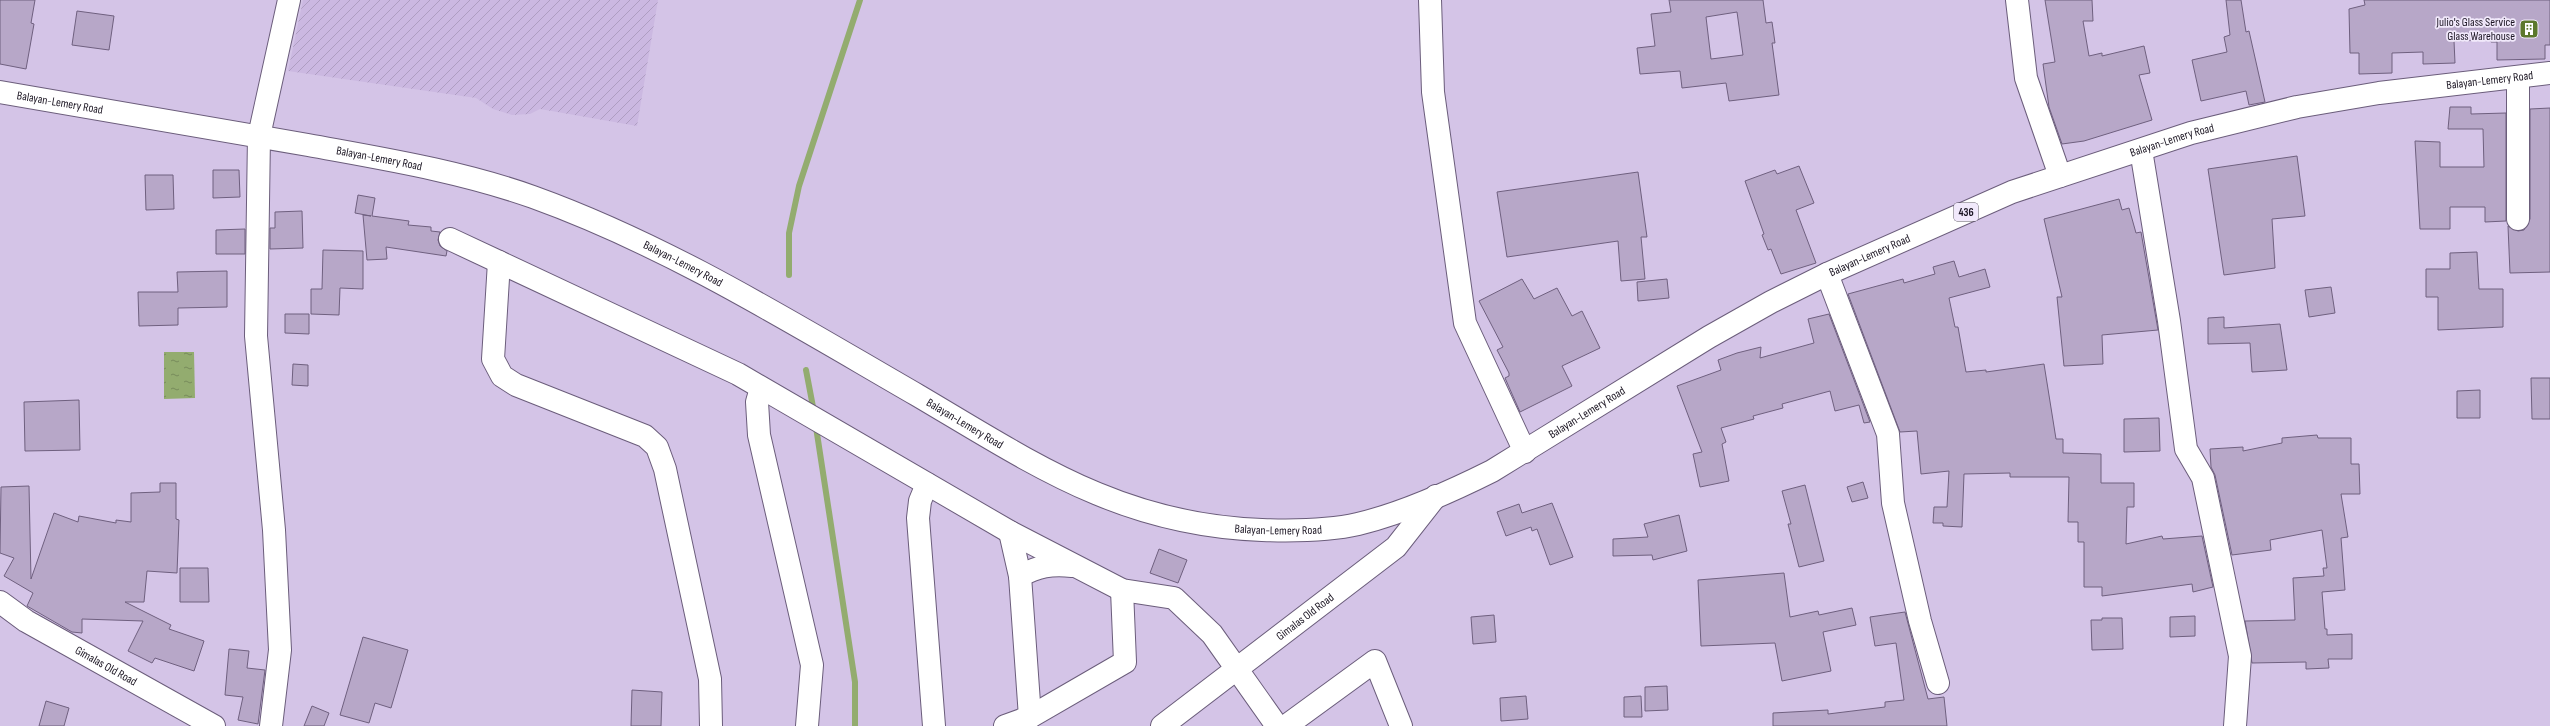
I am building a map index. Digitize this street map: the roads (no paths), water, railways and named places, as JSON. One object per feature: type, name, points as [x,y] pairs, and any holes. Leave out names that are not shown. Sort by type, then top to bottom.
[{"type":"street","points":[[271,726],[280,650],[274,530],[256,336],[259,136],[289,0]]},
{"type":"street","points":[[1430,0],[1433,92],[1465,323],[1525,452]]},
{"type":"street","points":[[2018,0],[2026,78],[2060,176]]},
{"type":"street","name":"Balayan-Lemery Road","points":[[0,92],[259,136],[429,167],[531,196],[621,232],[738,291],[1060,478],[1114,502],[1156,516],[1224,528],[1286,531],[1356,524],[1436,496],[1492,472],[1709,337],[1827,274],[2012,192],[2191,133],[2298,107],[2379,93],[2550,73]]},
{"type":"street","points":[[2518,77],[2518,219]]},
{"type":"street","points":[[2141,150],[2169,321],[2186,449],[2203,478],[2240,656],[2235,726]]},
{"type":"street","points":[[450,240],[738,374],[804,414],[1010,532],[1122,590],[1174,598],[1212,634],[1277,726]]},
{"type":"street","points":[[498,262],[493,360],[502,376],[516,385],[645,436],[658,446],[665,469],[710,679],[711,726]]},
{"type":"street","points":[[1827,274],[1888,434],[1893,503],[1920,621],[1938,683]]},
{"type":"street","points":[[761,388],[757,402],[760,435],[812,665],[806,726]]},
{"type":"street","points":[[927,484],[920,501],[918,518],[934,726]]},
{"type":"street","name":"Gimalas Old Road","points":[[1162,726],[1238,670],[1396,547],[1436,496]]},
{"type":"street","points":[[1010,532],[1020,576],[1030,717]]},
{"type":"street","points":[[1020,576],[1044,566],[1077,566]]},
{"type":"street","points":[[1005,726],[1030,717],[1124,662],[1122,590]]},
{"type":"street","name":"Gimalas Old Road","points":[[0,602],[26,621],[214,726]]},
{"type":"street","points":[[1286,726],[1376,661],[1401,726]]},
{"type":"water","points":[[164,352],[194,352],[195,398],[164,399]]},
{"type":"waterway","points":[[789,275],[789,233],[799,186],[860,0]]},
{"type":"waterway","points":[[806,370],[814,412]]},
{"type":"waterway","points":[[816,427],[855,682],[855,726]]},
{"type":"place","name":"Julio's Glass Service Glass Warehouse","points":[[2529,29]]}]
